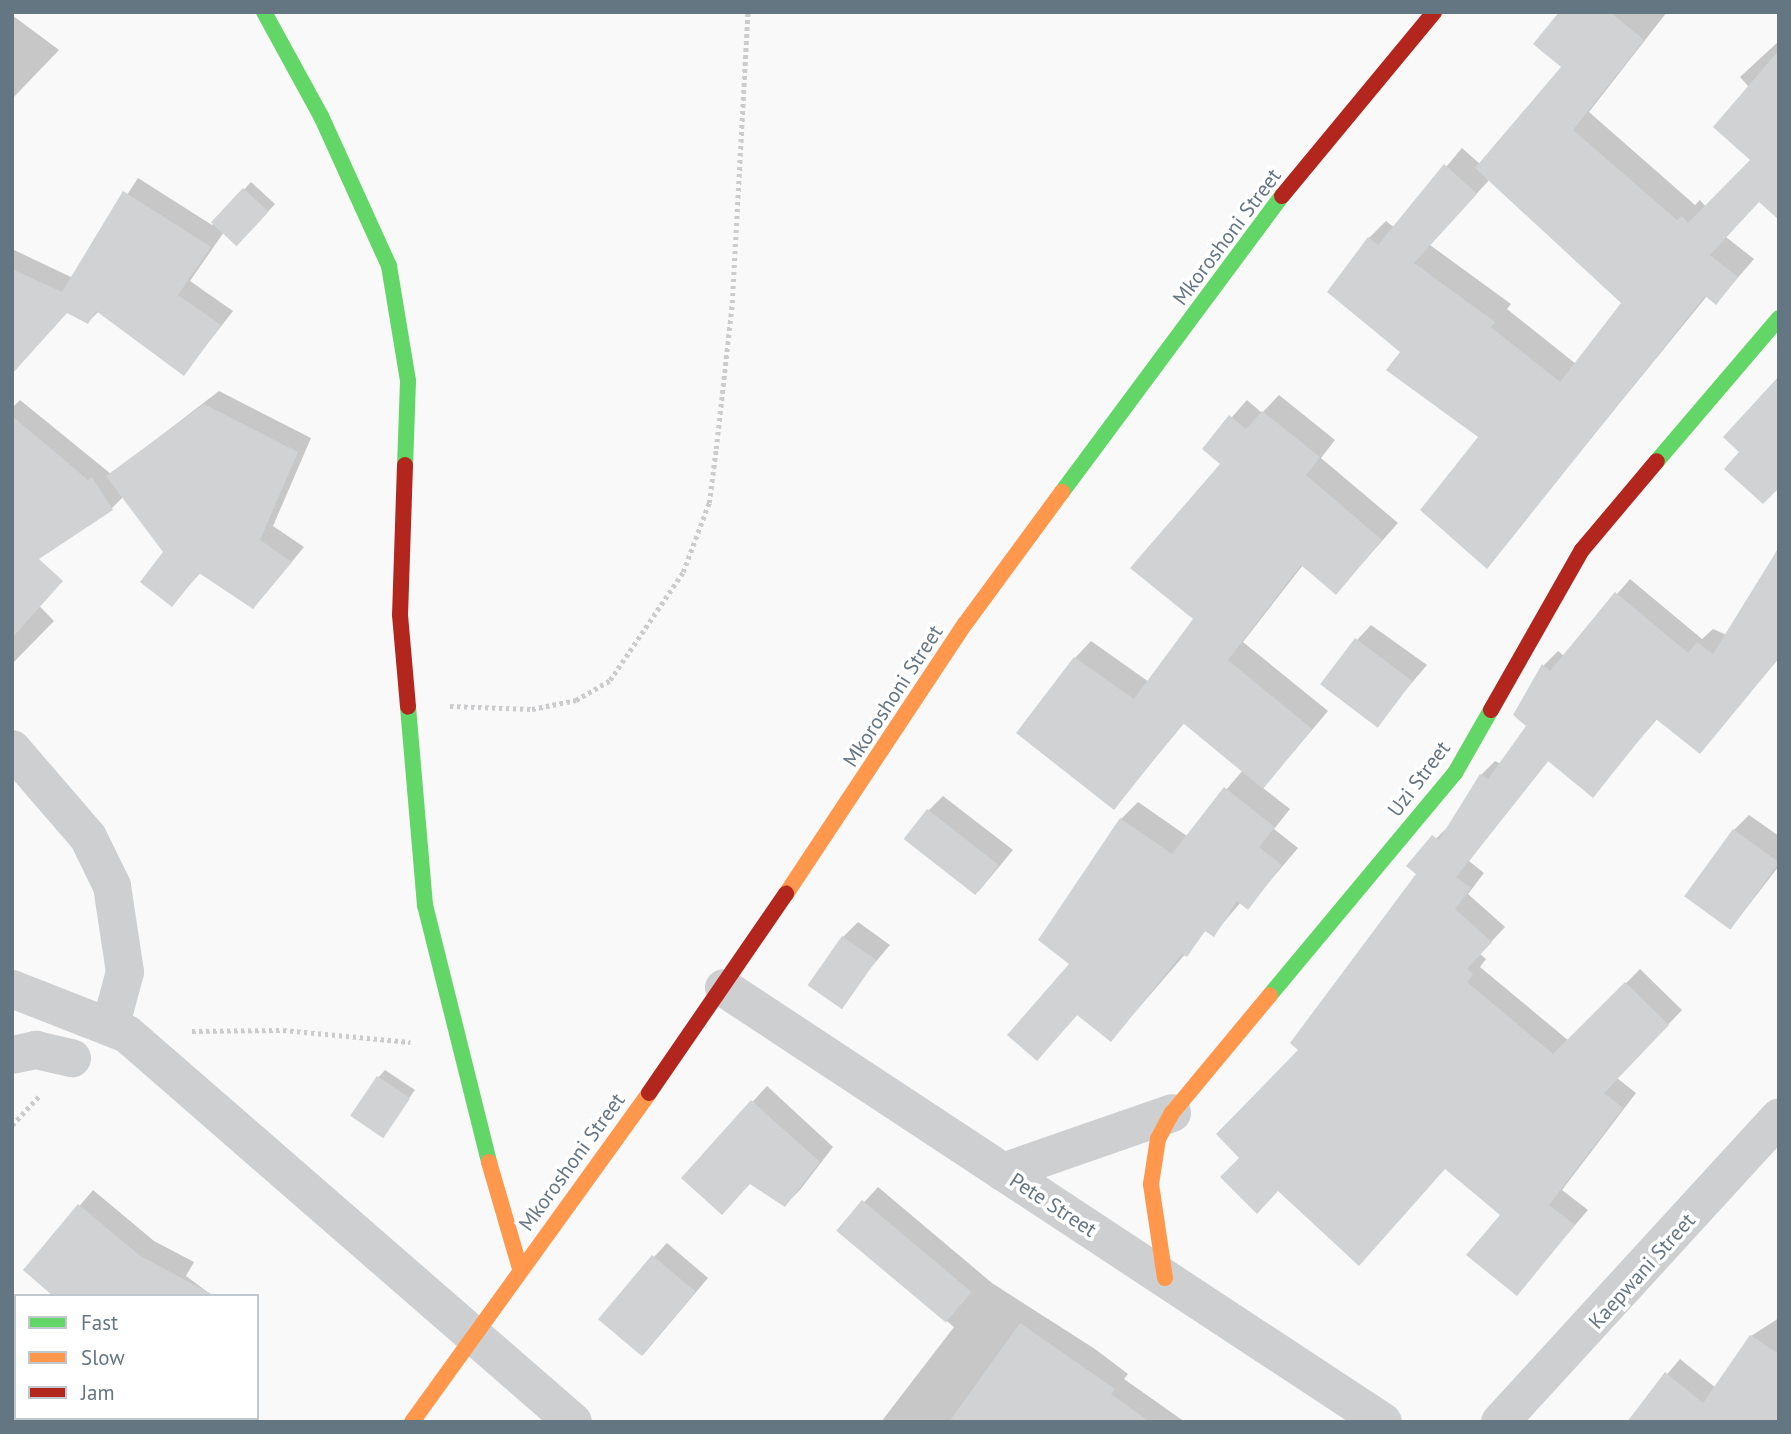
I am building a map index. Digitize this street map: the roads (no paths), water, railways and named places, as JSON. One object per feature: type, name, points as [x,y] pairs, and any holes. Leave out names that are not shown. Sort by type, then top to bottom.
[{"type":"street","points":[[264,12],[321,116],[389,266],[408,381],[400,615],[404,701],[425,905],[456,1046],[520,1269]]},
{"type":"street","name":"Mkoroshoni Street","points":[[412,1422],[474,1331],[724,989],[965,624],[1274,206],[1434,12]]},
{"type":"street","name":"Uzi Street","points":[[1165,1278],[1151,1184],[1158,1139],[1172,1113],[1455,773],[1583,550],[1779,318]]},
{"type":"street","points":[[12,749],[88,837],[112,886],[125,972],[119,1029]]},
{"type":"street","points":[[12,989],[119,1029],[474,1331],[573,1422]]},
{"type":"street","name":"Pete Street","points":[[724,989],[1383,1422]]},
{"type":"street","points":[[12,1055],[36,1050],[72,1058]]},
{"type":"street","points":[[1003,1172],[1172,1113]]},
{"type":"street","name":"Kaepwani Street","points":[[1500,1422],[1779,1116]]}]
